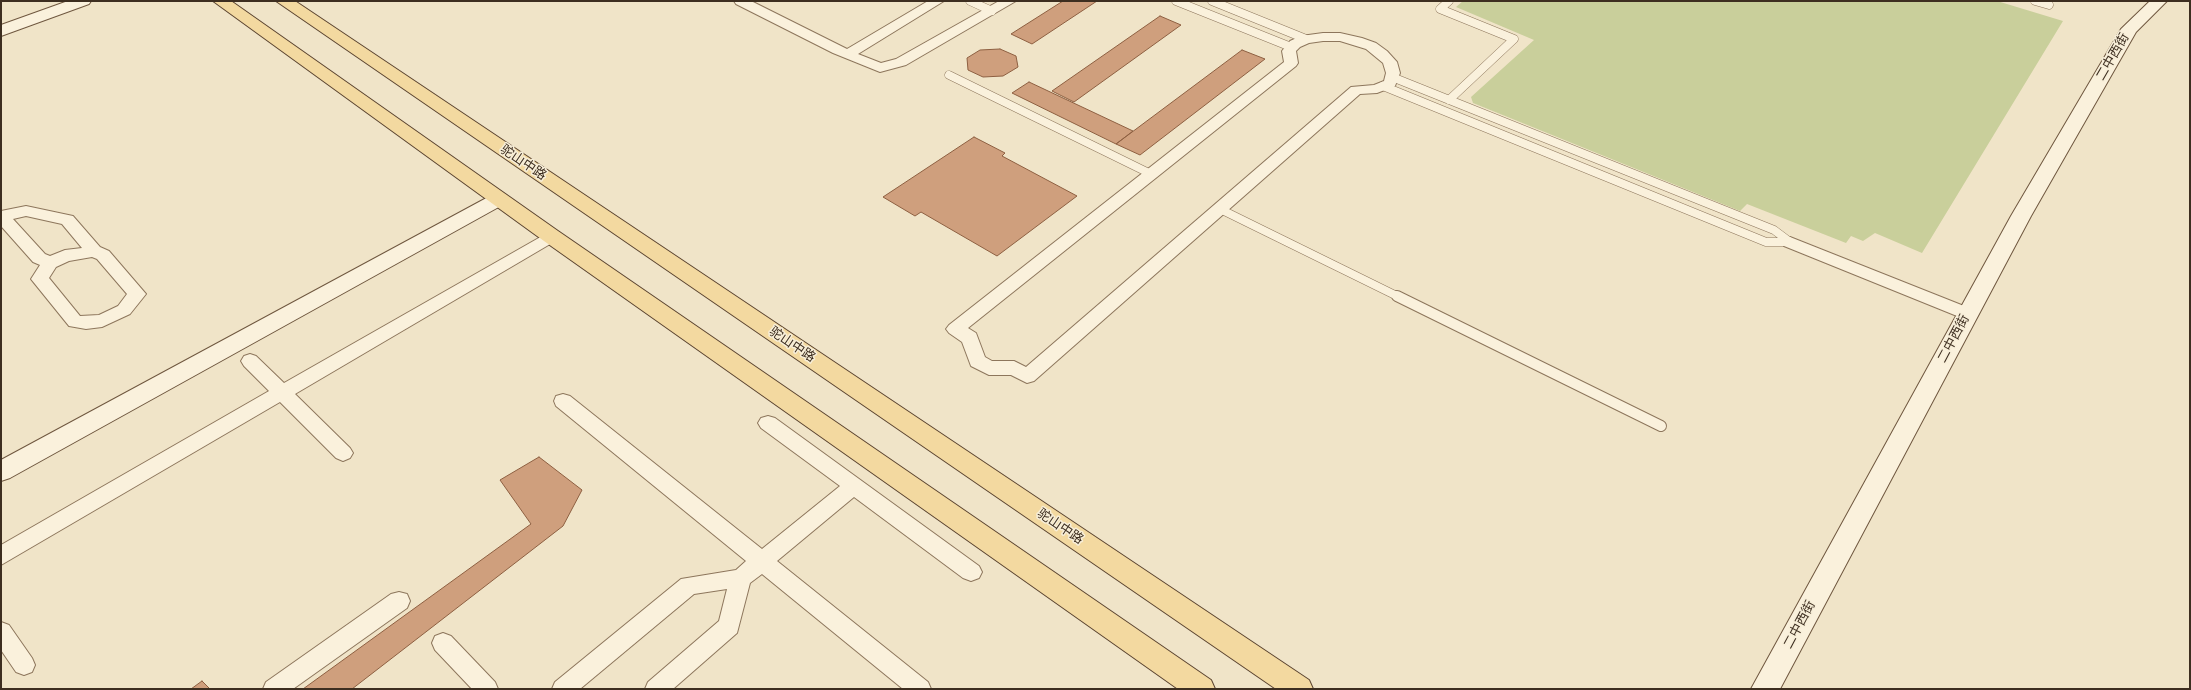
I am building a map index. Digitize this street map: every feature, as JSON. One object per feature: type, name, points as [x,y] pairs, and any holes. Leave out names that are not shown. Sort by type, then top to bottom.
[{"type":"main road","points":[[222,1],[551,236],[1201,689]]},
{"type":"main road","name":"驼山中路","points":[[284,1],[1299,689]]},
{"type":"street","points":[[1,19],[51,1]]},
{"type":"street","points":[[1,31],[83,1]]},
{"type":"street","points":[[741,1],[848,54],[880,68],[901,62],[1009,1]]},
{"type":"street","points":[[848,54],[937,1]]},
{"type":"street","name":"二中西街","points":[[1765,689],[2021,216],[2129,29],[2159,1]]},
{"type":"street","points":[[1340,37],[1371,46],[1390,62],[1393,73],[1388,81],[1377,88],[1356,90],[1027,376],[1014,368],[989,368],[977,361],[970,338],[955,329],[1292,63],[1289,51],[1291,48],[1306,39],[1340,37]]},
{"type":"street","points":[[1,471],[499,199]]},
{"type":"street","points":[[50,263],[39,258],[2,218],[12,213],[26,211],[67,220],[94,251],[103,255],[137,294],[124,310],[102,321],[86,324],[75,322],[40,279],[50,263],[66,256],[94,251]]},
{"type":"street","points":[[1,556],[551,236]]},
{"type":"street","points":[[1790,242],[1968,314]]},
{"type":"street","points":[[250,361],[343,453]]},
{"type":"street","points":[[562,401],[920,689]]},
{"type":"street","points":[[768,423],[972,572]]},
{"type":"street","points":[[563,689],[689,586],[741,578],[854,486]]},
{"type":"street","points":[[656,689],[729,626],[741,578]]},
{"type":"street","points":[[274,689],[399,601]]},
{"type":"street","points":[[1,632],[24,665]]},
{"type":"street","points":[[442,643],[487,689]]},
{"type":"lane","points":[[970,1],[992,11]]},
{"type":"lane","points":[[1176,1],[1291,48]]},
{"type":"lane","points":[[1212,1],[1306,39]]},
{"type":"lane","points":[[1449,1],[1440,9],[1514,39],[1449,100]]},
{"type":"lane","points":[[2035,1],[2049,5]]},
{"type":"lane","points":[[949,75],[1151,174]]},
{"type":"lane","points":[[1388,81],[1449,100],[1774,230],[1790,242]]},
{"type":"lane","points":[[1388,81],[1766,242],[1790,242]]},
{"type":"lane","points":[[1220,208],[1661,426]]},
{"type":"green space","points":[[1463,1],[1997,1],[2063,21],[1922,253],[1875,233],[1863,241],[1851,236],[1846,243],[1747,204],[1740,211],[1473,103],[1471,97],[1534,40],[1456,7]]},
{"type":"building","points":[[1063,1],[1097,1],[1032,44],[1011,34]]},
{"type":"building","points":[[1160,16],[1181,25],[1074,102],[1052,91]]},
{"type":"building","points":[[1000,49],[1016,56],[1018,67],[1003,76],[983,77],[968,70],[967,58],[980,50]]},
{"type":"building","points":[[1242,50],[1265,59],[1140,155],[1116,144]]},
{"type":"building","points":[[1029,82],[1133,131],[1116,144],[1012,93]]},
{"type":"building","points":[[974,137],[1005,153],[1002,156],[1077,196],[997,256],[921,212],[915,216],[883,197]]},
{"type":"building","points":[[539,457],[582,490],[563,526],[352,689],[303,689],[531,524],[500,480]]},
{"type":"building","points":[[202,681],[210,689],[191,689]]}]
